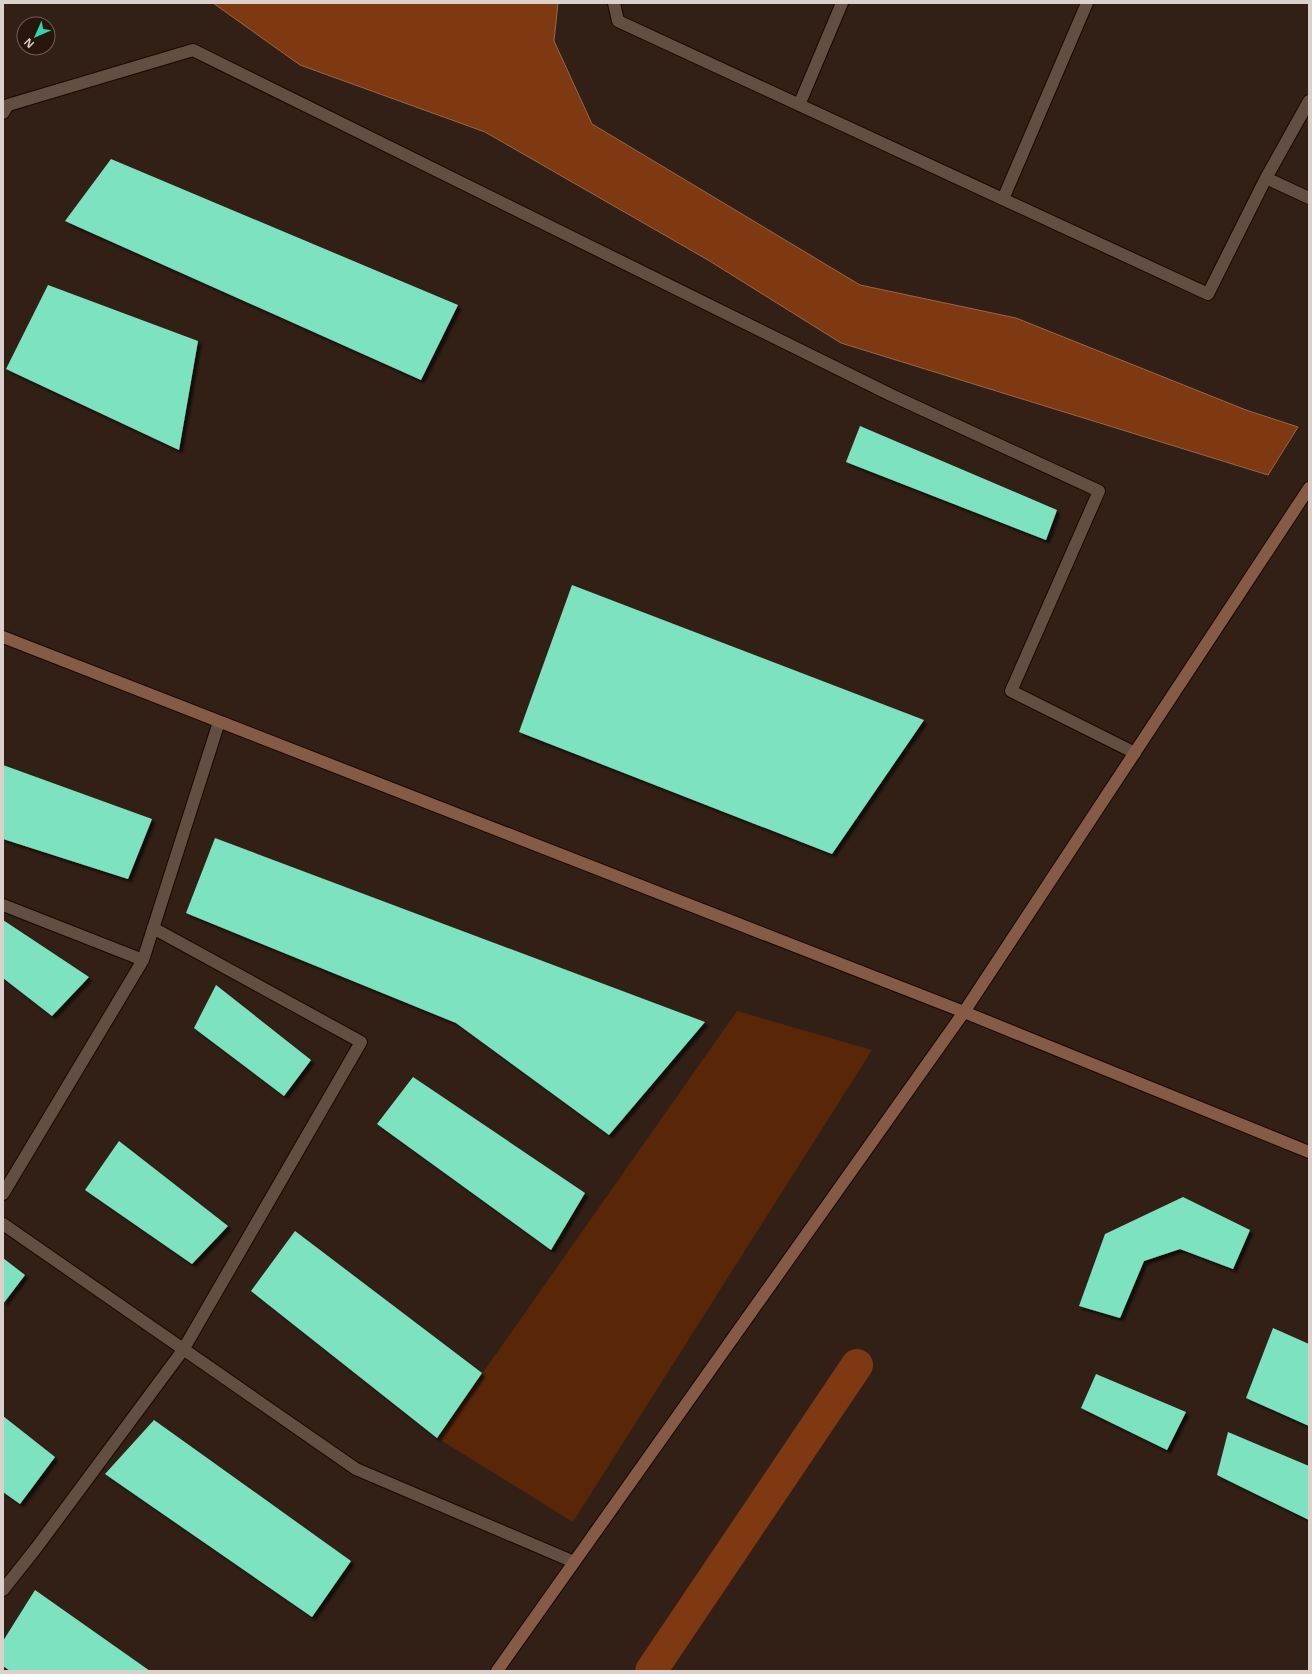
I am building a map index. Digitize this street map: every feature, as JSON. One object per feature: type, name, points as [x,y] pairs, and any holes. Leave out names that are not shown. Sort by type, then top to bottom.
[{"type":"street","points":[[614,3],[618,22],[1208,294],[1266,178],[1309,101]]},
{"type":"street","points":[[799,105],[842,3]]},
{"type":"street","points":[[1003,199],[1087,3]]},
{"type":"street","points":[[3,113],[8,105],[193,50],[884,391],[1098,491],[1011,691],[1135,753]]},
{"type":"street","points":[[1266,178],[1309,198]]},
{"type":"street","points":[[497,1671],[964,1012],[1309,488]]},
{"type":"street","points":[[3,638],[964,1012],[1309,1152]]},
{"type":"street","points":[[3,1194],[143,960],[220,722]]},
{"type":"street","points":[[3,905],[143,960]]},
{"type":"street","points":[[3,1590],[37,1547],[183,1350],[361,1042],[153,928]]},
{"type":"street","points":[[3,1224],[356,1469],[574,1562]]},
{"type":"shaded area","points":[[213,3],[558,3],[554,41],[592,124],[860,285],[1016,318],[1246,410],[1298,427],[1268,475],[841,343],[708,260],[485,132],[300,65]]},
{"type":"shaded area","points":[[737,1011],[872,1050],[573,1522],[437,1438]]},
{"type":"building","points":[[111,159],[458,305],[421,380],[65,221]]},
{"type":"building","points":[[48,285],[198,341],[179,450],[6,369]]},
{"type":"building","points":[[860,426],[1057,510],[1046,540],[846,462]]},
{"type":"building","points":[[572,585],[924,720],[832,854],[519,732]]},
{"type":"building","points":[[3,765],[152,819],[128,879],[3,839]]},
{"type":"building","points":[[215,838],[705,1022],[609,1135],[456,1023],[186,913]]},
{"type":"building","points":[[3,920],[89,977],[52,1016],[3,978]]},
{"type":"building","points":[[216,985],[311,1060],[284,1096],[194,1028]]},
{"type":"building","points":[[413,1077],[585,1193],[551,1250],[377,1124]]},
{"type":"building","points":[[119,1141],[228,1226],[192,1264],[85,1190]]},
{"type":"building","points":[[1183,1197],[1250,1230],[1233,1269],[1180,1249],[1144,1261],[1120,1318],[1079,1306],[1105,1234]]},
{"type":"building","points":[[295,1231],[482,1373],[437,1438],[251,1291]]},
{"type":"building","points":[[3,1258],[25,1275],[3,1304]]},
{"type":"building","points":[[1273,1328],[1309,1344],[1309,1426],[1246,1398]]},
{"type":"building","points":[[1096,1374],[1186,1412],[1167,1450],[1081,1408]]},
{"type":"building","points":[[3,1416],[55,1457],[20,1504],[3,1492]]},
{"type":"building","points":[[154,1420],[351,1561],[312,1617],[105,1474]]},
{"type":"building","points":[[1228,1432],[1309,1466],[1309,1520],[1217,1475]]},
{"type":"building","points":[[35,1590],[150,1671],[10,1671],[3,1666],[3,1641]]},
{"type":"waterway","points":[[651,1671],[857,1365]]}]
